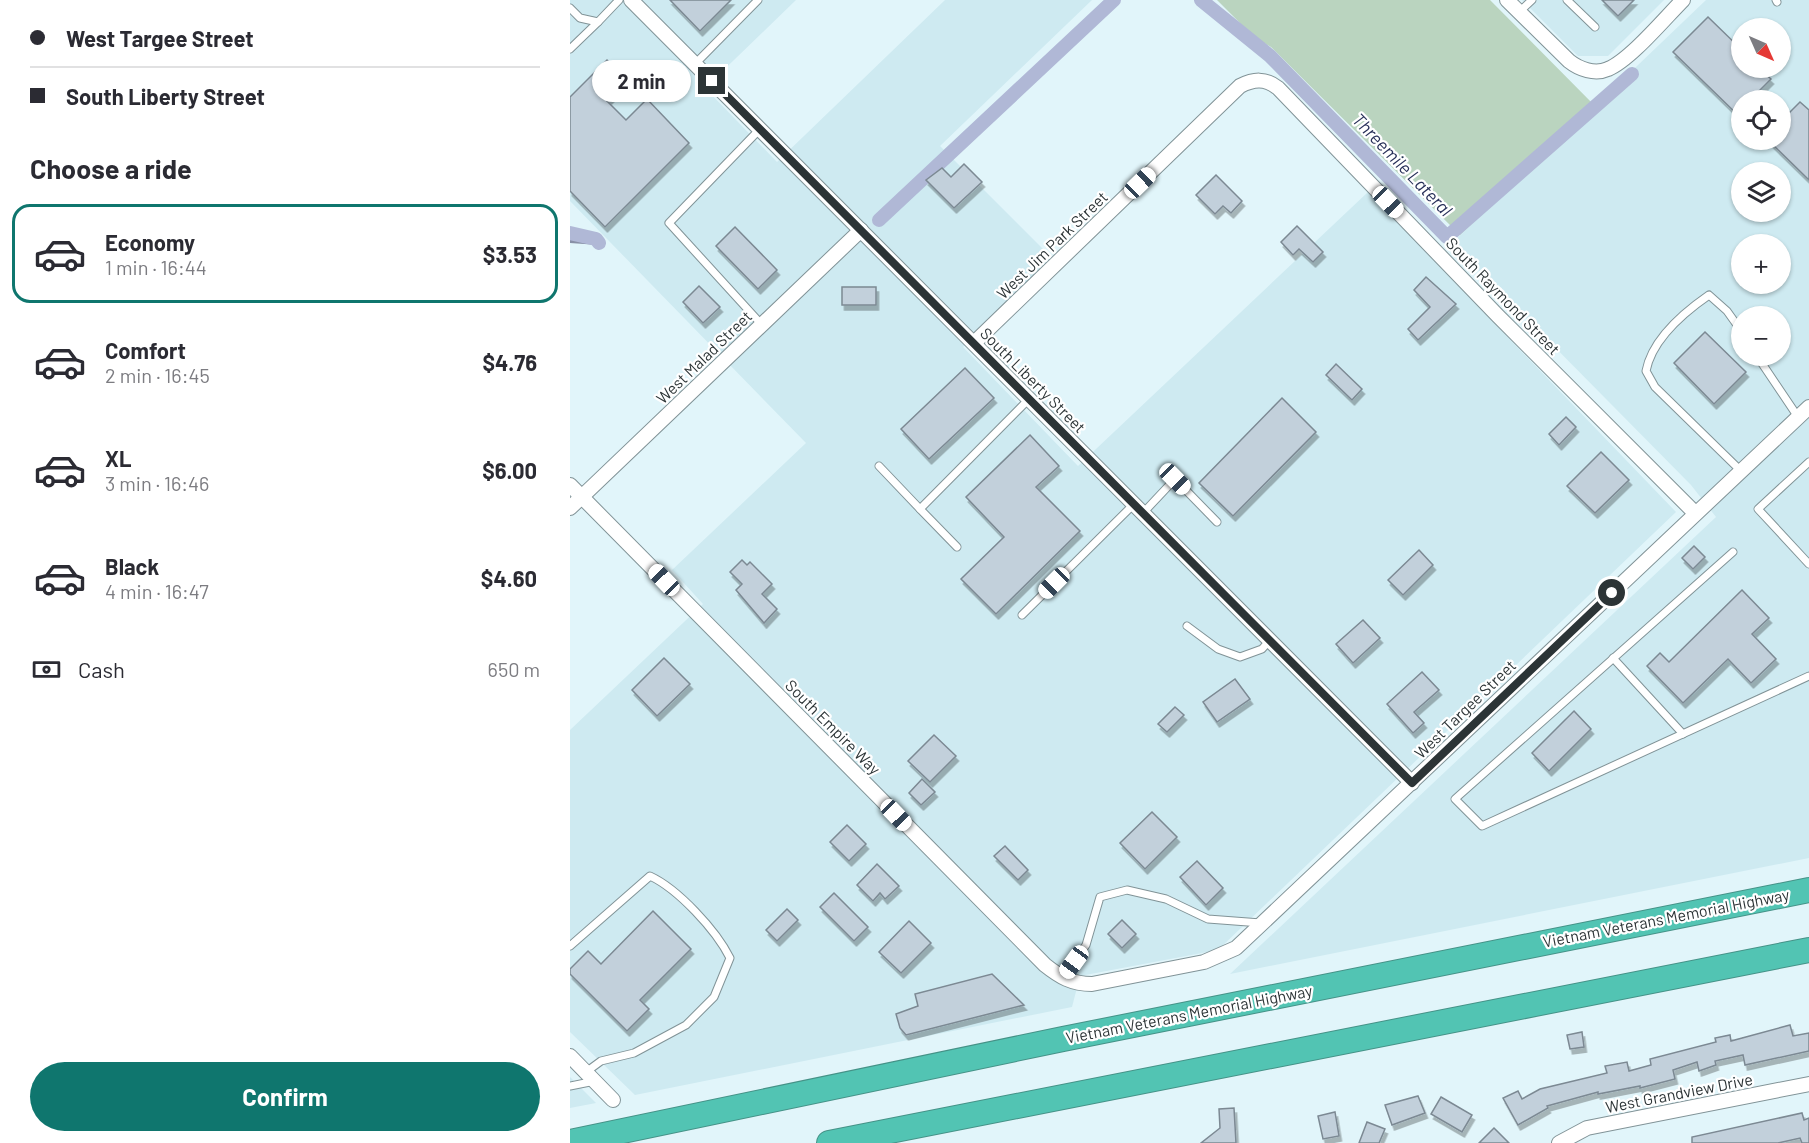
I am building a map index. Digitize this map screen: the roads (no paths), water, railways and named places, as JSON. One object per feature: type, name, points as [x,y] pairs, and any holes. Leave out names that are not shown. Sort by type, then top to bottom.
[{"type":"highway","name":"Vietnam Veterans Memorial Highway","points":[[570,1142],[1063,1039],[1809,890]]},
{"type":"highway","points":[[829,1143],[1809,950]]},
{"type":"street","name":"South Liberty Street","points":[[631,0],[1412,783]]},
{"type":"street","points":[[1507,0],[1578,69],[1592,71],[1607,70],[1623,58],[1683,0]]},
{"type":"street","name":"West Jim Park Street","points":[[974,343],[1240,86],[1250,81],[1261,80]]},
{"type":"street","name":"South Raymond Street","points":[[1261,80],[1278,88],[1498,316],[1695,513]]},
{"type":"street","name":"West Malad Street","points":[[570,508],[861,230]]},
{"type":"street","name":"West Targee Street","points":[[1078,984],[1107,982],[1204,962],[1236,948],[1809,407]]},
{"type":"street","name":"South Empire Way","points":[[570,485],[1045,965],[1062,979],[1078,984]]},
{"type":"street","points":[[570,1056],[614,1100]]},
{"type":"street","name":"West Grandview Drive","points":[[1558,1143],[1587,1128],[1809,1084]]},
{"type":"lane","points":[[570,49],[620,0]]},
{"type":"lane","points":[[695,64],[758,0]]},
{"type":"lane","points":[[1519,12],[1532,0]]},
{"type":"lane","points":[[1567,0],[1595,27]]},
{"type":"lane","points":[[570,8],[580,18],[598,22]]},
{"type":"lane","points":[[760,129],[669,223],[762,325]]},
{"type":"lane","points":[[1731,316],[1709,295],[1690,308],[1649,354],[1646,371],[1655,387],[1741,471]]},
{"type":"lane","points":[[1764,366],[1798,417]]},
{"type":"lane","points":[[920,508],[1029,399]]},
{"type":"lane","points":[[1809,462],[1758,509],[1809,564]]},
{"type":"lane","points":[[879,466],[957,547]]},
{"type":"lane","points":[[1022,615],[1138,508],[1175,479],[1217,522]]},
{"type":"lane","points":[[1733,552],[1455,799],[1482,826],[1809,676]]},
{"type":"lane","points":[[1187,626],[1218,649],[1240,657],[1262,649],[1270,640]]},
{"type":"lane","points":[[1613,658],[1683,734]]},
{"type":"lane","points":[[570,946],[650,876],[664,882],[721,939],[730,958],[714,997],[686,1025],[634,1053],[601,1061],[591,1077],[570,1086]]},
{"type":"lane","points":[[1062,979],[1086,945],[1100,897],[1127,890],[1166,899],[1208,919],[1263,924]]},
{"type":"waterway","name":"Threemile Lateral","points":[[879,220],[1114,0]]},
{"type":"waterway","name":"Threemile Lateral","points":[[1201,0],[1270,56],[1447,237],[1632,74]]},
{"type":"waterway","name":"Threemile Lateral","points":[[570,233],[596,239],[599,243]]},
{"type":"waterway","points":[[570,241],[599,243]]}]
